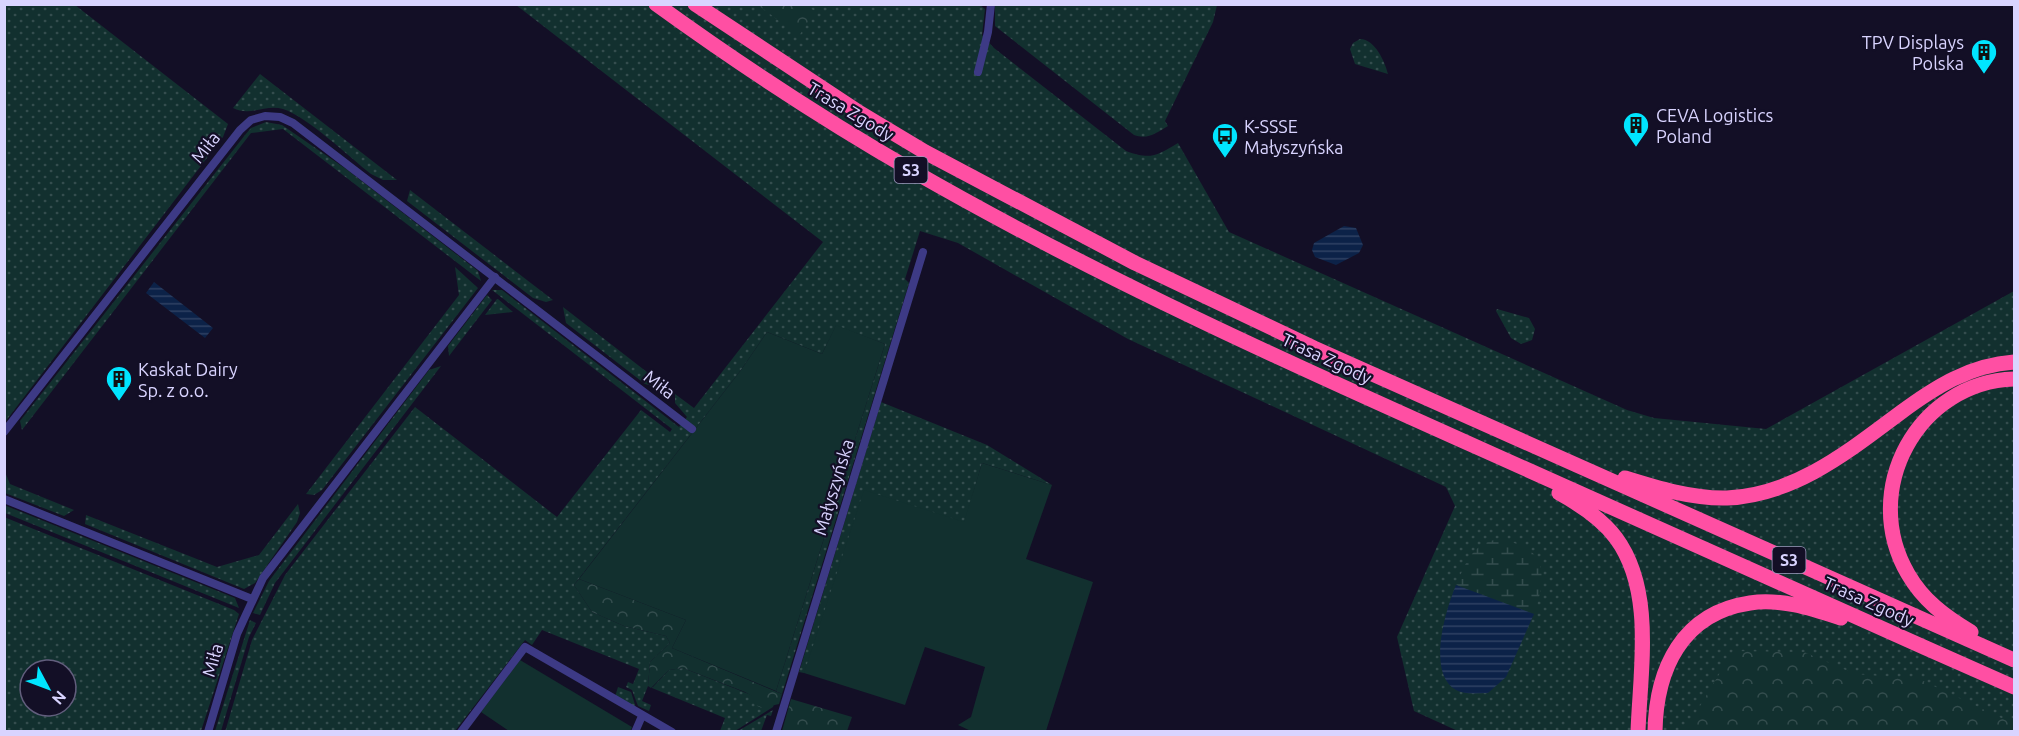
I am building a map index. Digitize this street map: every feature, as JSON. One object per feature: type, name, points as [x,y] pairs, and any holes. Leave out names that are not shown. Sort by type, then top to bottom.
[{"type":"highway","name":"Trasa Zgody","points":[[656,4],[724,53],[847,132],[1037,239],[1181,312],[2014,687]]},
{"type":"highway","name":"Trasa Zgody","points":[[695,4],[860,113],[1050,220],[1202,296],[1564,460],[2014,659]]},
{"type":"highway","points":[[1564,460],[1674,492],[1728,498],[1751,494],[1808,476],[1846,453],[1951,378],[1972,370],[2014,362]]},
{"type":"highway","points":[[2014,379],[1999,380],[1968,388],[1932,411],[1911,436],[1900,461],[1891,495],[1895,545],[1907,573],[1925,599],[1944,616],[2014,659]]},
{"type":"highway","points":[[1500,457],[1591,514],[1616,538],[1629,563],[1640,606],[1638,732]]},
{"type":"highway","points":[[1655,732],[1658,689],[1668,660],[1682,640],[1699,623],[1721,611],[1750,602],[1785,603],[1912,641]]},
{"type":"street","points":[[978,72],[988,32],[991,4]]},
{"type":"street","name":"Miła","points":[[4,432],[226,146],[245,124],[258,117],[273,116],[293,123],[692,429]]},
{"type":"street","name":"Małyszyńska","points":[[776,732],[923,252]]},
{"type":"street","name":"Miła","points":[[208,732],[237,634],[252,599],[282,552],[495,277]]},
{"type":"street","points":[[4,499],[252,599]]},
{"type":"street","points":[[461,732],[525,647],[672,732]]},
{"type":"street","points":[[635,732],[642,716]]},
{"type":"green space","points":[[4,5],[75,5],[228,124],[223,137],[5,422]]},
{"type":"green space","points":[[516,5],[980,5],[985,9],[982,35],[994,48],[1126,151],[1148,156],[1178,143],[1229,232],[1627,410],[1654,418],[1766,429],[2014,291],[2014,731],[1460,732],[1414,711],[1397,637],[1455,506],[1446,487],[1128,339],[958,243],[920,231],[905,279],[909,283],[782,694],[776,691],[885,344],[836,326],[822,354],[767,332],[741,370],[574,585],[592,612],[624,626],[666,636],[670,643],[650,662],[648,686],[642,701],[651,705],[649,711],[638,706],[632,690],[626,687],[628,682],[633,684],[639,669],[542,630],[532,645],[525,640],[455,731],[225,732],[252,640],[285,575],[415,407],[557,517],[641,410],[670,432],[672,429],[492,290],[502,290],[679,427],[687,417],[675,403],[675,394],[694,408],[823,242]]},
{"type":"green space","points":[[758,5],[804,5],[815,11],[799,36]]},
{"type":"green space","points":[[995,5],[1217,5],[1213,22],[1165,121],[1168,126],[1144,137],[1134,135],[995,26]]},
{"type":"green space","points":[[1360,39],[1375,47],[1388,74],[1355,64],[1350,49],[1353,43]]},
{"type":"green space","points":[[260,74],[397,180],[383,180],[371,174],[293,113],[276,108],[245,111],[233,108]]},
{"type":"green space","points":[[266,122],[282,125],[346,169],[478,271],[481,281],[283,129],[251,133],[22,430],[20,421],[245,135],[251,128]]},
{"type":"green space","points":[[410,190],[553,300],[546,302],[533,298],[407,201]]},
{"type":"green space","points":[[455,267],[478,288],[322,490],[314,495],[306,494],[459,295]]},
{"type":"green space","points":[[487,295],[492,300],[449,356],[448,346]]},
{"type":"green space","points":[[498,299],[513,312],[485,315]]},
{"type":"green space","points":[[563,307],[665,386],[660,388],[645,384],[566,323]]},
{"type":"green space","points":[[1497,309],[1529,318],[1535,329],[1532,340],[1521,344],[1511,338]]},
{"type":"green space","points":[[836,325],[885,344],[776,691],[672,648],[686,620],[579,579],[741,370],[767,332],[822,354]]},
{"type":"green space","points":[[441,366],[275,583],[260,615],[253,613],[269,581],[429,370]]},
{"type":"green space","points":[[881,402],[987,445],[1052,485],[982,463],[965,522],[804,673],[799,672]]},
{"type":"green space","points":[[982,463],[1052,485],[1026,559],[1093,582],[1046,731],[971,731],[958,725],[971,717],[985,667],[925,647],[905,705],[804,673],[864,490],[964,522]]},
{"type":"green space","points":[[5,472],[10,484],[74,510],[64,516],[5,493]]},
{"type":"green space","points":[[298,504],[300,513],[297,522],[255,583],[244,589],[85,524],[86,515],[217,567],[259,555]]},
{"type":"green space","points":[[4,505],[235,598],[239,608],[5,513]]},
{"type":"green space","points":[[4,517],[239,614],[201,731],[5,730]]},
{"type":"green space","points":[[1494,540],[1512,542],[1525,547],[1534,554],[1539,563],[1541,586],[1534,614],[1456,585],[1474,552]]},
{"type":"green space","points":[[579,579],[686,620],[672,648],[782,694],[779,704],[762,708],[755,705],[752,696],[745,692],[683,668],[669,670],[651,688],[648,686],[650,662],[670,643],[666,636],[624,626],[592,612],[574,585]]},
{"type":"green space","points":[[250,620],[256,623],[249,637],[221,731],[215,731]]},
{"type":"green space","points":[[1733,651],[1804,652],[1855,674],[1919,679],[2014,724],[2014,731],[1685,731]]},
{"type":"green space","points":[[520,660],[632,727],[630,732],[509,731],[481,712]]},
{"type":"green space","points":[[683,668],[774,704],[773,707],[735,731],[720,731],[725,718],[652,688],[669,670]]},
{"type":"green space","points":[[618,687],[631,692],[636,708],[615,697]]},
{"type":"green space","points":[[791,699],[852,717],[847,731],[782,731]]},
{"type":"green space","points":[[773,710],[771,716],[767,715],[761,731],[738,731]]},
{"type":"water","points":[[1344,226],[1356,228],[1363,245],[1359,253],[1336,265],[1315,257],[1312,250],[1314,243]]},
{"type":"water","points":[[154,282],[213,328],[205,338],[146,293]]},
{"type":"water","points":[[1456,585],[1534,614],[1506,677],[1488,693],[1468,693],[1456,690],[1447,682],[1442,670],[1441,640]]},
{"type":"place","name":"TPV Displays Polska","points":[[1984,75]]},
{"type":"place","name":"CEVA Logistics Poland","points":[[1636,148]]},
{"type":"place","name":"K-SSSE Małyszyńska","points":[[1225,159]]},
{"type":"place","name":"Kaskat Dairy Sp. z o.o.","points":[[119,402]]}]
